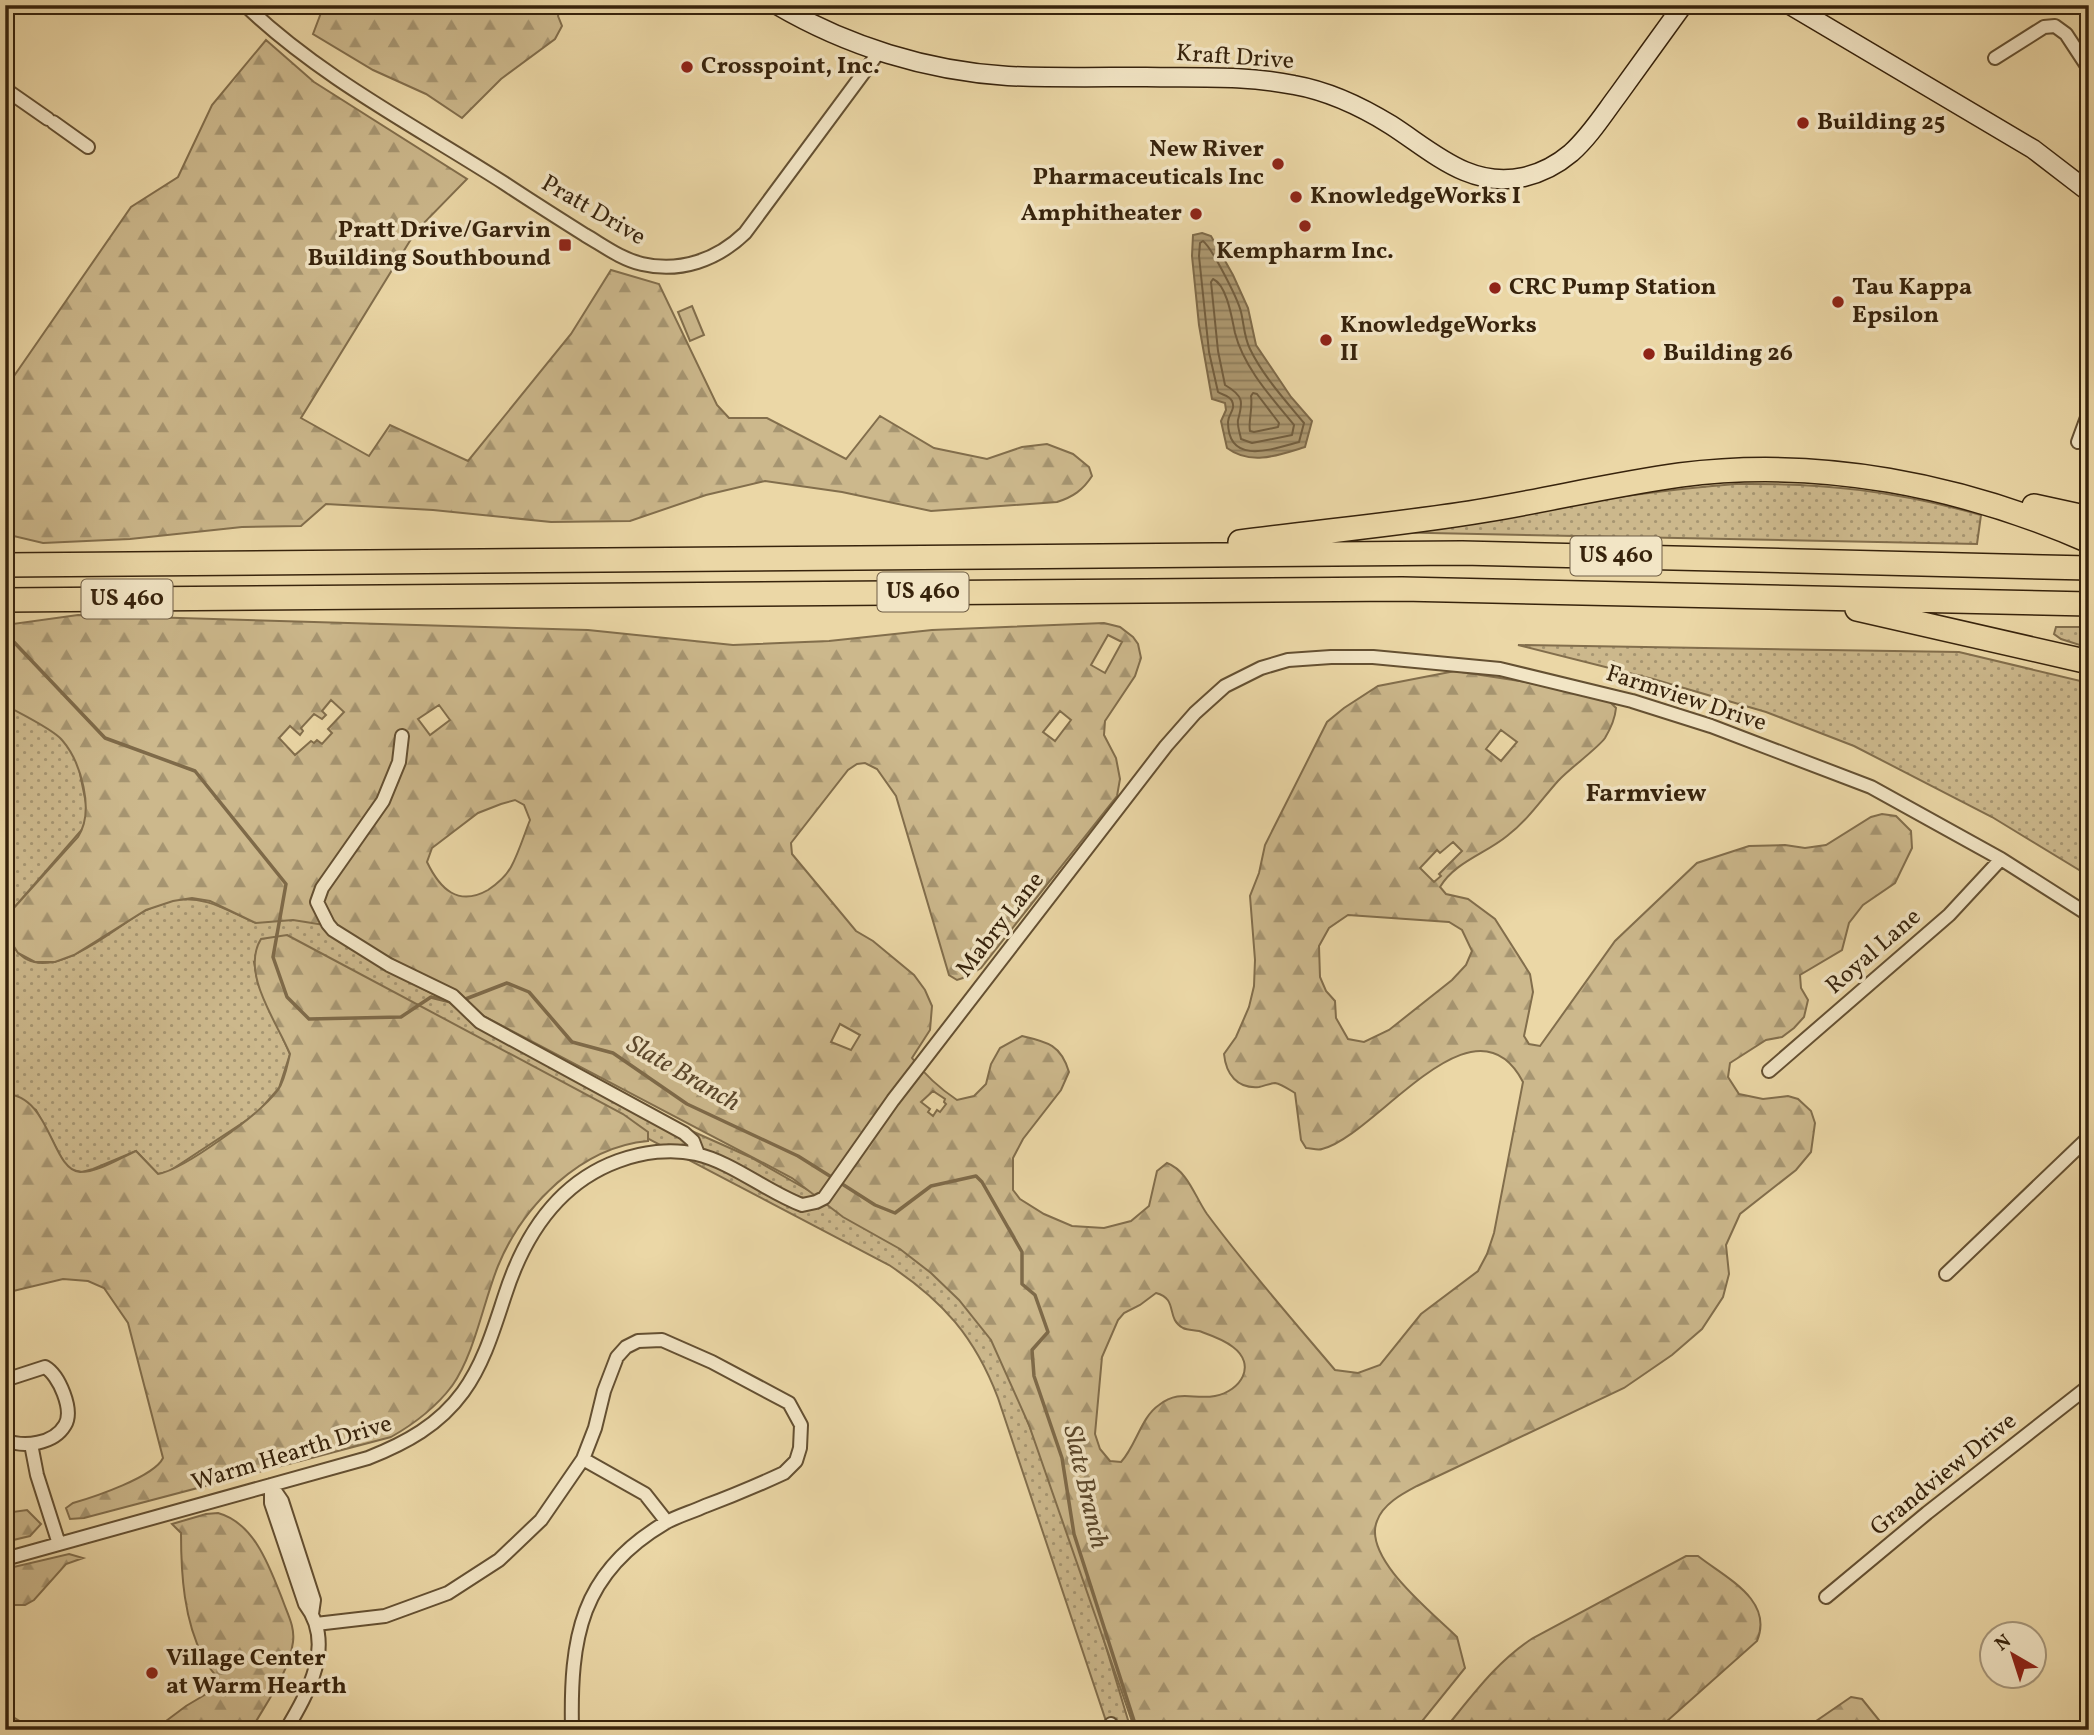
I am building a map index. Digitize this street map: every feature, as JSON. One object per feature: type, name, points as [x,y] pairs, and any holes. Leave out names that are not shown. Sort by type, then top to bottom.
[{"type":"highway","points":[[1143,555],[1486,511],[1640,481],[1702,473],[1761,470],[1870,477],[2089,518]]},
{"type":"highway","points":[[1955,494],[2009,510],[2089,541]]},
{"type":"highway","name":"US 460","points":[[5,565],[1462,553],[2089,568]]},
{"type":"highway","name":"US 460","points":[[5,600],[1402,589],[2089,604]]},
{"type":"highway","points":[[1821,598],[1839,605],[2089,662]]},
{"type":"street","name":"Pratt Drive","points":[[245,5],[306,57],[563,221],[615,253],[642,264],[660,267],[704,260],[723,251],[745,233],[879,52]]},
{"type":"street","name":"Kraft Drive","points":[[776,5],[824,30],[879,52],[951,69],[1008,76],[1222,78],[1297,85],[1363,109],[1459,171],[1483,177],[1515,178],[1552,166],[1579,145],[1683,5]]},
{"type":"street","points":[[1790,5],[2033,149],[2089,192]]},
{"type":"street","points":[[1996,58],[2044,27],[2055,26],[2066,34],[2089,69]]},
{"type":"street","points":[[5,89],[88,147]]},
{"type":"street","points":[[2078,442],[2089,412]]},
{"type":"street","name":"Farmview Drive","points":[[1235,680],[1288,660],[1373,657],[1500,669],[1632,701],[1742,737],[1871,788],[2001,859],[2089,915]]},
{"type":"street","name":"Mabry Lane","points":[[811,1204],[824,1198],[833,1187],[893,1100],[1166,746],[1214,694],[1235,680]]},
{"type":"street","points":[[402,736],[399,762],[383,802],[322,888],[317,902],[328,924],[389,965],[453,996],[480,1022],[684,1133],[693,1141],[698,1154]]},
{"type":"street","name":"Royal Lane","points":[[1769,1071],[1949,915],[2001,859]]},
{"type":"street","points":[[1946,1274],[2089,1137]]},
{"type":"street","name":"Warm Hearth Drive","points":[[5,1559],[368,1458],[414,1438],[449,1409],[464,1391],[483,1358],[519,1258],[535,1227],[554,1204],[581,1179],[604,1166],[655,1152],[698,1154],[794,1202],[811,1204]]},
{"type":"street","points":[[314,1619],[385,1616],[448,1593],[499,1560],[541,1520],[583,1459],[617,1357],[626,1347],[638,1341],[663,1340],[712,1362],[789,1403],[800,1425],[800,1448],[796,1461],[784,1474],[667,1522],[637,1542],[609,1568],[589,1601],[575,1646],[572,1730]]},
{"type":"street","points":[[5,1380],[44,1367],[53,1372],[62,1388],[67,1408],[67,1423],[56,1436],[31,1444],[5,1440]]},
{"type":"street","name":"Grandview Drive","points":[[1826,1597],[1927,1513],[2089,1386]]},
{"type":"street","points":[[31,1444],[37,1475],[59,1544]]},
{"type":"street","points":[[583,1459],[645,1494],[667,1522]]},
{"type":"street","points":[[271,1485],[271,1503],[304,1604],[314,1619],[318,1667],[304,1700],[286,1730]]},
{"type":"green space","points":[[324,5],[561,5],[558,16],[562,26],[555,39],[501,79],[462,118],[426,94],[373,70],[313,34]]},
{"type":"green space","points":[[266,40],[314,82],[467,179],[416,231],[301,418],[369,456],[390,425],[468,461],[571,334],[611,270],[659,284],[717,405],[729,418],[767,418],[846,459],[880,416],[934,448],[987,459],[1022,447],[1047,444],[1073,454],[1089,467],[1092,476],[1077,492],[1057,502],[931,511],[842,492],[765,481],[706,495],[630,521],[551,522],[433,510],[326,504],[301,526],[242,527],[130,539],[43,543],[5,534],[5,389],[131,207],[178,177],[212,105]]},
{"type":"green space","points":[[692,306],[704,335],[690,341],[678,312]]},
{"type":"green space","points":[[1736,484],[1860,490],[1949,507],[1981,515],[1977,544],[1381,532],[1647,493]]},
{"type":"green space","points":[[78,615],[588,630],[733,645],[829,641],[932,630],[1104,623],[1120,627],[1138,644],[1141,658],[1135,676],[1105,721],[1104,735],[1116,758],[1120,779],[1117,796],[981,968],[957,980],[949,975],[896,796],[877,769],[865,763],[857,764],[848,770],[791,843],[792,854],[856,931],[873,941],[914,975],[925,990],[932,1006],[930,1030],[912,1058],[927,1076],[950,1095],[957,1100],[974,1096],[986,1084],[991,1064],[1000,1048],[1022,1036],[1052,1046],[1062,1056],[1069,1072],[1061,1090],[1023,1139],[1013,1158],[1013,1190],[1020,1199],[1044,1214],[1072,1226],[1104,1228],[1131,1221],[1149,1206],[1157,1171],[1167,1163],[1186,1178],[1222,1234],[1335,1370],[1358,1373],[1380,1365],[1421,1314],[1478,1271],[1494,1233],[1523,1082],[1503,1057],[1479,1051],[1452,1058],[1424,1075],[1344,1139],[1319,1150],[1306,1148],[1301,1140],[1295,1093],[1275,1083],[1259,1087],[1245,1086],[1230,1074],[1224,1054],[1236,1037],[1249,1007],[1254,986],[1255,960],[1250,896],[1259,873],[1265,845],[1327,722],[1378,686],[1455,671],[1526,682],[1609,701],[1616,708],[1605,738],[1558,781],[1528,817],[1515,830],[1454,871],[1440,887],[1446,894],[1468,899],[1495,919],[1530,974],[1533,992],[1524,1036],[1529,1044],[1540,1046],[1615,941],[1697,863],[1749,846],[1785,845],[1805,848],[1826,845],[1871,817],[1882,814],[1896,816],[1911,831],[1912,848],[1895,883],[1863,905],[1849,923],[1842,950],[1800,975],[1801,988],[1808,1000],[1804,1017],[1782,1037],[1766,1040],[1730,1063],[1728,1077],[1739,1094],[1763,1099],[1788,1096],[1798,1099],[1811,1111],[1815,1123],[1811,1152],[1796,1170],[1740,1214],[1726,1245],[1729,1274],[1723,1297],[1702,1329],[1672,1355],[1624,1388],[1405,1492],[1380,1515],[1375,1536],[1389,1568],[1417,1600],[1457,1637],[1465,1668],[1415,1730],[1135,1730],[1029,1425],[991,1340],[959,1300],[931,1273],[900,1249],[843,1217],[792,1178],[478,1013],[468,1003],[337,927],[293,920],[256,923],[210,901],[192,898],[146,910],[74,955],[55,962],[35,962],[18,953],[8,937],[7,925],[12,910],[78,837],[83,826],[85,801],[80,774],[62,740],[44,726],[5,705],[5,625]],"holes":[[[1108,635],[1122,642],[1105,673],[1091,665]],[[331,700],[344,712],[328,729],[332,733],[322,744],[317,740],[314,743],[311,741],[295,755],[279,738],[290,726],[300,735],[303,731],[301,728],[314,714],[322,719],[326,715],[322,711]],[[439,705],[450,720],[430,735],[418,719]],[[1060,711],[1071,720],[1055,741],[1043,732]],[[1501,730],[1517,742],[1501,761],[1486,749]],[[515,800],[524,805],[530,820],[509,870],[495,885],[477,895],[459,896],[444,887],[427,862],[432,848],[478,813],[501,804]],[[1453,842],[1462,851],[1434,882],[1420,868],[1437,850],[1440,853]],[[1348,915],[1449,922],[1462,930],[1472,951],[1466,965],[1452,980],[1389,1030],[1364,1042],[1348,1039],[1336,1018],[1335,1001],[1326,991],[1320,977],[1319,946],[1329,928]],[[840,1024],[860,1035],[851,1050],[831,1042]],[[933,1091],[945,1099],[946,1104],[933,1116],[928,1112],[930,1109],[921,1102]],[[1156,1293],[1170,1304],[1178,1324],[1229,1344],[1240,1354],[1245,1369],[1238,1383],[1224,1393],[1207,1397],[1174,1397],[1159,1405],[1148,1417],[1121,1462],[1110,1461],[1100,1449],[1095,1434],[1102,1357],[1118,1320],[1124,1313]]]},
{"type":"green space","points":[[2056,627],[2089,627],[2089,648],[2061,639],[2054,634]]},
{"type":"green space","points":[[1518,645],[1959,652],[2089,683],[2089,876],[1992,817],[1854,746],[1766,712],[1653,679]]},
{"type":"green space","points":[[5,694],[336,933],[421,988],[449,1002],[478,1026],[640,1108],[750,1157],[873,1227],[960,1292],[995,1339],[1033,1435],[1094,1607],[1131,1730],[1109,1730],[989,1376],[955,1322],[926,1292],[889,1265],[416,1017],[254,962],[258,984],[290,1054],[279,1088],[256,1114],[168,1172],[158,1174],[136,1151],[93,1169],[82,1172],[72,1170],[64,1163],[36,1110],[11,1094],[5,1094]],"holes":[[[80,774],[256,923],[207,902],[175,900],[144,911],[80,951],[45,963],[29,960],[16,950],[8,930],[12,910],[85,826],[87,808]]]},
{"type":"green space","points":[[287,935],[623,1114],[648,1132],[648,1141],[600,1154],[557,1183],[539,1201],[509,1243],[498,1266],[473,1343],[460,1373],[439,1401],[408,1426],[391,1437],[84,1518],[70,1519],[66,1508],[73,1503],[136,1479],[163,1458],[128,1323],[104,1288],[88,1281],[63,1279],[5,1293],[5,1094],[20,1098],[32,1106],[63,1159],[70,1168],[80,1172],[101,1167],[136,1151],[158,1174],[186,1162],[222,1139],[256,1112],[278,1090],[282,1082],[290,1054],[263,997],[255,967],[256,952],[261,939]]},
{"type":"green space","points":[[27,1510],[41,1524],[30,1536],[5,1542],[5,1513]]},
{"type":"green space","points":[[218,1513],[242,1526],[260,1548],[292,1626],[291,1654],[276,1688],[251,1730],[154,1730],[186,1706],[223,1684],[205,1661],[192,1628],[183,1581],[181,1533],[172,1524]]},
{"type":"green space","points":[[69,1554],[83,1558],[66,1564],[34,1600],[25,1605],[12,1605],[5,1609],[5,1569]]},
{"type":"green space","points":[[1686,1556],[1698,1556],[1744,1591],[1759,1614],[1760,1626],[1757,1641],[1657,1730],[1444,1730],[1485,1680],[1520,1647]]},
{"type":"green space","points":[[1851,1697],[1862,1699],[1887,1730],[1803,1730]]},
{"type":"green space","points":[[5,1712],[34,1730],[5,1730]]},
{"type":"water","points":[[1202,233],[1211,236],[1233,275],[1248,308],[1256,345],[1291,397],[1312,421],[1305,447],[1275,456],[1255,458],[1227,448],[1221,421],[1226,410],[1225,403],[1212,399],[1199,325],[1192,256],[1193,235]]},
{"type":"waterway","name":"Slate Branch","points":[[5,639],[11,639],[105,738],[195,771],[286,884],[273,957],[287,997],[309,1019],[401,1017],[431,997],[455,1003]]},
{"type":"waterway","name":"Slate Branch","points":[[463,1000],[507,983],[529,992],[572,1042],[613,1053],[687,1104],[798,1156],[833,1178]]},
{"type":"waterway","name":"Slate Branch","points":[[839,1182],[875,1205],[895,1213],[931,1186],[976,1176],[1022,1252],[1022,1284],[1035,1295],[1048,1332],[1032,1350],[1034,1376],[1062,1458],[1074,1534],[1137,1730]]},
{"type":"place","name":"Crosspoint, Inc.","points":[[687,67]]},
{"type":"place","name":"Building 25","points":[[1803,123]]},
{"type":"place","name":"New River Pharmaceuticals Inc","points":[[1278,164]]},
{"type":"place","name":"KnowledgeWorks I","points":[[1296,197]]},
{"type":"place","name":"Amphitheater","points":[[1196,214]]},
{"type":"place","name":"Kempharm Inc.","points":[[1305,226]]},
{"type":"place","name":"Pratt Drive/Garvin Building Southbound","points":[[565,245]]},
{"type":"place","name":"CRC Pump Station","points":[[1495,288]]},
{"type":"place","name":"Tau Kappa Epsilon","points":[[1838,302]]},
{"type":"place","name":"KnowledgeWorks II","points":[[1326,340]]},
{"type":"place","name":"Building 26","points":[[1649,354]]},
{"type":"place","name":"Village Center at Warm Hearth","points":[[152,1673]]},
{"type":"district","name":"Farmview","points":[[1646,794]]}]
